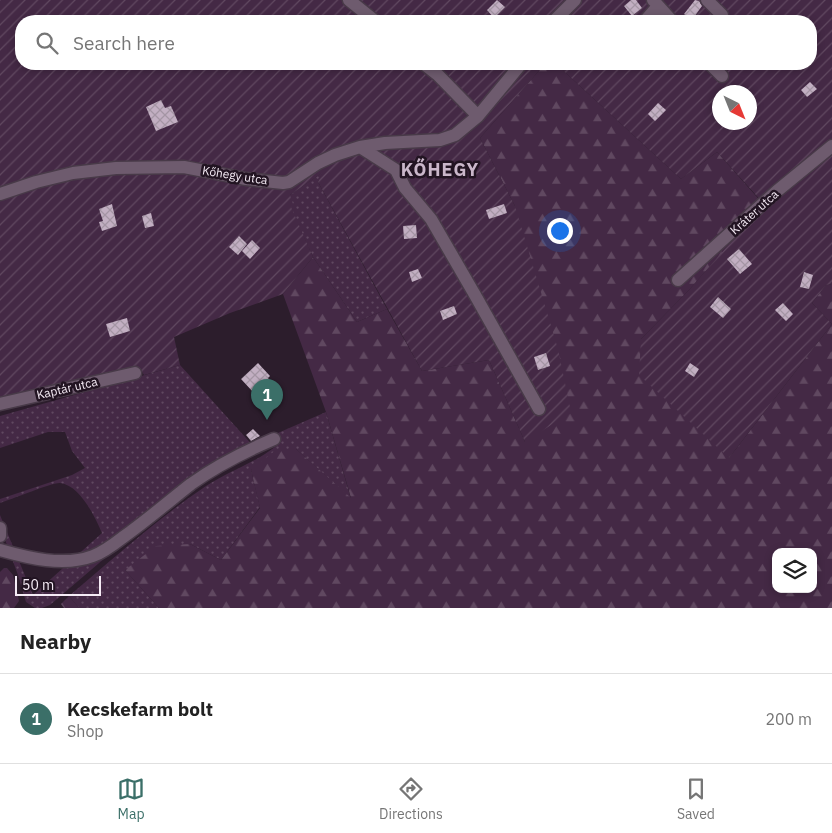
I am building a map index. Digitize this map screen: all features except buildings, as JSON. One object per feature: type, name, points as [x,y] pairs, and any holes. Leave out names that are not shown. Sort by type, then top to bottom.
[{"type":"street","points":[[349,0],[368,15]]},
{"type":"street","points":[[560,15],[575,0]]},
{"type":"street","points":[[707,0],[722,15]]},
{"type":"street","points":[[649,15],[656,3],[667,15]]},
{"type":"street","points":[[432,70],[478,116]]},
{"type":"street","name":"Kőhegy utca","points":[[0,194],[36,182],[73,173],[116,168],[184,167],[246,179],[289,182],[318,163],[360,147],[385,143],[440,140],[456,135],[478,116],[516,70]]},
{"type":"street","points":[[716,70],[722,76]]},
{"type":"street","name":"Kráter utca","points":[[678,280],[777,191],[832,146]]},
{"type":"street","points":[[360,147],[396,170],[406,188],[431,219],[538,409]]},
{"type":"street","name":"Kaptár utca","points":[[0,404],[135,372]]},
{"type":"street","points":[[0,550],[26,557],[48,560],[67,560],[94,556],[133,530],[193,482],[274,438]]},
{"type":"street","points":[[0,528],[0,536]]},
{"type":"green space","points":[[0,0],[832,0],[832,284],[826,285],[812,303],[832,324],[729,458],[639,375],[641,339],[689,290],[764,204],[717,152],[681,179],[563,70],[817,70],[817,15],[15,15],[15,70],[540,70],[480,138],[515,206],[558,349],[571,412],[525,442],[489,360],[422,371],[318,182],[322,173],[290,195],[293,204],[291,207],[313,257],[283,294],[230,313],[174,337],[180,365],[144,375],[141,370],[0,408]]},
{"type":"green space","points":[[540,70],[563,70],[681,179],[717,152],[764,205],[689,290],[641,339],[729,458],[832,324],[832,608],[159,608],[125,570],[156,546],[190,544],[221,560],[260,508],[251,470],[277,449],[296,449],[351,498],[326,412],[283,294],[313,257],[357,322],[387,309],[422,371],[489,360],[525,442],[515,206],[480,138]]},
{"type":"green space","points":[[323,172],[318,182],[387,309],[357,322],[313,257],[290,207],[290,195]]},
{"type":"green space","points":[[832,284],[832,324],[812,303],[826,285]]},
{"type":"green space","points":[[180,365],[255,448],[199,484],[140,528],[50,605],[35,608],[26,602],[0,526],[0,515],[33,595],[102,533],[86,503],[74,489],[67,485],[56,483],[0,503],[0,499],[72,475],[85,468],[72,451],[65,432],[48,432],[0,448],[0,416]]},
{"type":"green space","points":[[326,412],[351,499],[296,449],[251,470],[260,507],[221,560],[190,544],[125,570],[159,608],[79,608],[69,596],[170,512],[206,486],[276,446],[271,436]]},
{"type":"green space","points":[[7,568],[13,575],[19,601],[14,608],[0,608],[0,572]]},
{"type":"green space","points":[[69,596],[79,608],[64,608],[61,604]]},
{"type":"place","name":"Kecskefarm bolt","points":[[267,420]]},
{"type":"district","name":"KŐHEGY","points":[[440,169]]}]
